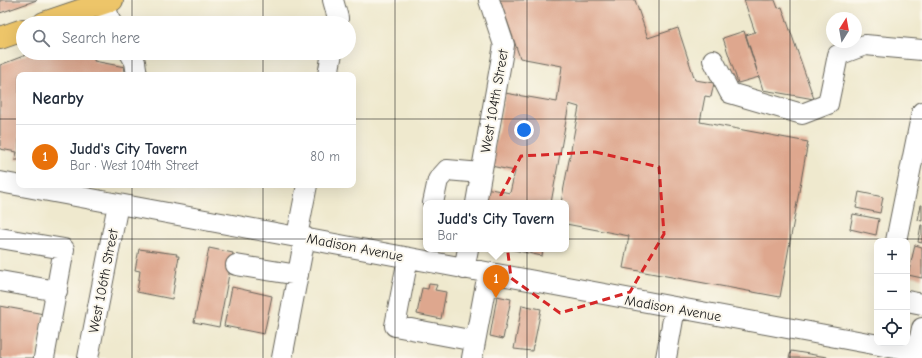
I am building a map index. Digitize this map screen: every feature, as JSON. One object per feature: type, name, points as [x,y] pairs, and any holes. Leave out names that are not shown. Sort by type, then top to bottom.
[{"type":"main road","points":[[64,16],[108,1]]},
{"type":"main road","points":[[0,38],[16,32]]},
{"type":"street","points":[[333,0],[337,16]]},
{"type":"street","name":"West 104th Street","points":[[476,200],[504,44],[489,0]]},
{"type":"street","points":[[108,1],[110,16]]},
{"type":"street","points":[[713,60],[730,93],[802,114],[828,104],[838,54],[865,45],[922,50]]},
{"type":"street","points":[[134,60],[137,72]]},
{"type":"street","points":[[329,72],[331,60]]},
{"type":"street","points":[[897,238],[922,112]]},
{"type":"street","points":[[434,200],[438,180],[447,170],[481,173]]},
{"type":"street","name":"Madison Avenue","points":[[0,182],[16,185]]},
{"type":"street","name":"Madison Avenue","points":[[32,188],[675,308],[874,343]]},
{"type":"street","points":[[282,358],[298,275],[307,188]]},
{"type":"street","name":"West 106th Street","points":[[88,358],[118,204]]},
{"type":"street","points":[[0,238],[64,249],[44,358]]},
{"type":"street","points":[[464,269],[467,252]]},
{"type":"street","points":[[408,258],[395,326],[474,350],[488,273]]},
{"type":"street","points":[[236,266],[298,275]]},
{"type":"street","points":[[0,281],[57,291]]},
{"type":"street","points":[[910,302],[922,304]]},
{"type":"street","points":[[666,358],[675,308]]},
{"type":"street","points":[[911,353],[922,328]]},
{"type":"street","name":"Madison Avenue","points":[[886,346],[911,353]]},
{"type":"highlighted area","points":[[595,152],[659,167],[664,234],[630,292],[560,313],[511,278],[501,195],[521,156]]},
{"type":"building","points":[[0,0],[37,0],[0,13]]},
{"type":"building","points":[[500,0],[635,0],[648,38],[678,28],[695,80],[714,83],[711,97],[705,96],[700,122],[808,142],[780,297],[623,268],[629,236],[569,225],[569,200],[562,200],[579,107],[569,104],[552,200],[484,200],[486,188],[510,193],[515,171],[491,166],[505,93],[557,102],[562,66],[520,58]]},
{"type":"building","points":[[744,0],[775,0],[778,8],[782,7],[814,99],[763,90],[746,35],[755,32]]},
{"type":"building","points":[[744,31],[759,77],[738,83],[723,38]]},
{"type":"building","points":[[16,59],[94,60],[125,67],[124,72],[16,72],[16,152],[0,149],[0,65]]},
{"type":"building","points":[[859,192],[883,197],[880,213],[856,208]]},
{"type":"building","points":[[922,205],[922,221],[918,220]]},
{"type":"building","points":[[853,214],[879,219],[876,235],[850,229]]},
{"type":"building","points":[[922,225],[922,243],[918,242]]},
{"type":"building","points":[[915,245],[922,247],[922,278],[910,275],[910,266]]},
{"type":"building","points":[[209,248],[233,253],[219,327],[194,322]]},
{"type":"building","points":[[139,249],[177,254],[176,256],[179,256],[172,299],[137,292],[140,271],[135,270]]},
{"type":"building","points":[[523,252],[543,252],[542,256]]},
{"type":"building","points":[[429,284],[437,285],[435,290],[446,292],[441,319],[417,314],[422,288],[428,289]]},
{"type":"building","points":[[232,287],[272,296],[264,334],[224,326]]},
{"type":"building","points":[[497,296],[511,299],[503,339],[490,336]]},
{"type":"building","points":[[522,305],[541,309],[532,351],[514,349]]},
{"type":"building","points":[[0,306],[44,314],[35,358],[0,358]]},
{"type":"building","points":[[791,351],[827,357],[827,358],[789,358]]},
{"type":"place","name":"Judd's City Tavern","points":[[496,298]]}]
